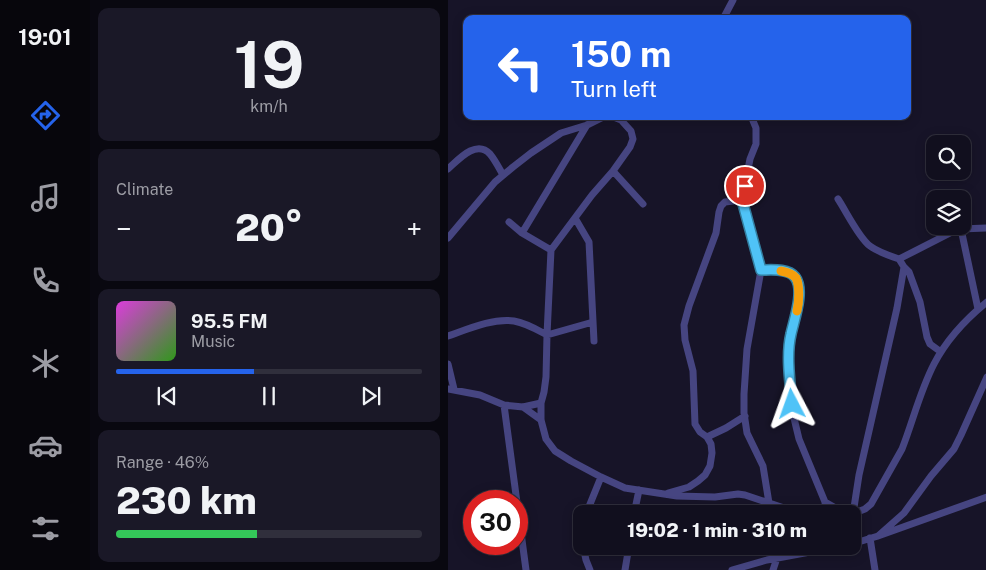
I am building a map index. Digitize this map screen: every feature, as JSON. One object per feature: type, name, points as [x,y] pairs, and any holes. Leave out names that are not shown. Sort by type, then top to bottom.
[{"type":"street","points":[[725,15],[733,0]]},
{"type":"street","points":[[448,238],[503,175],[561,133],[597,120]]},
{"type":"street","points":[[621,120],[631,131],[633,138],[630,147],[551,250],[546,377],[541,403],[541,420],[546,439],[555,450],[570,461],[625,488],[677,496],[738,494],[750,496],[774,505]]},
{"type":"street","points":[[752,120],[756,128],[756,144],[750,160],[742,200],[761,270],[746,356],[744,416],[747,433],[763,466],[768,503]]},
{"type":"street","points":[[522,233],[587,125]]},
{"type":"street","points":[[448,169],[473,149],[482,149],[489,153],[503,175]]},
{"type":"street","points":[[613,171],[643,204]]},
{"type":"street","points":[[838,199],[869,246],[900,259],[909,272],[920,302],[927,337],[930,344],[941,352]]},
{"type":"street","points":[[665,494],[689,487],[705,475],[710,466],[711,444],[694,424],[693,371],[685,340],[684,325],[689,306],[716,233],[721,206],[725,202],[742,200]]},
{"type":"street","points":[[575,218],[589,242],[594,341]]},
{"type":"street","points":[[509,222],[522,233],[551,250]]},
{"type":"street","points":[[971,229],[986,228]]},
{"type":"street","points":[[900,259],[946,235]]},
{"type":"street","points":[[962,235],[978,309]]},
{"type":"street","points":[[852,505],[897,308],[904,267]]},
{"type":"street","points":[[761,270],[776,270],[791,274],[796,278],[799,303],[789,346],[793,414],[799,439],[826,502],[832,505]]},
{"type":"street","points":[[861,510],[870,504],[902,449],[927,380],[941,352],[950,339],[986,302]]},
{"type":"street","points":[[448,336],[505,320],[526,325],[547,335],[592,322]]},
{"type":"street","points":[[448,364],[451,389],[480,395],[504,405],[522,407],[541,403]]},
{"type":"street","points":[[878,536],[904,513],[931,476],[954,449],[986,377]]},
{"type":"street","points":[[504,405],[526,570]]},
{"type":"street","points":[[522,407],[541,420]]},
{"type":"street","points":[[707,437],[726,428],[744,416]]},
{"type":"street","points":[[589,505],[600,477]]},
{"type":"street","points":[[636,505],[638,490]]},
{"type":"street","points":[[861,541],[986,497]]},
{"type":"street","points":[[870,538],[875,570]]},
{"type":"street","points":[[585,555],[590,570]]},
{"type":"street","points":[[625,570],[628,555]]},
{"type":"street","points":[[732,570],[796,555]]},
{"type":"street","points":[[773,570],[777,558]]},
{"type":"slow traffic","points":[[781,271],[791,274],[796,278],[799,303],[797,311]]},
{"type":"route","points":[[745,186],[742,200],[761,270],[776,270],[791,274],[796,278],[798,285],[799,303],[789,346],[792,404]]}]
